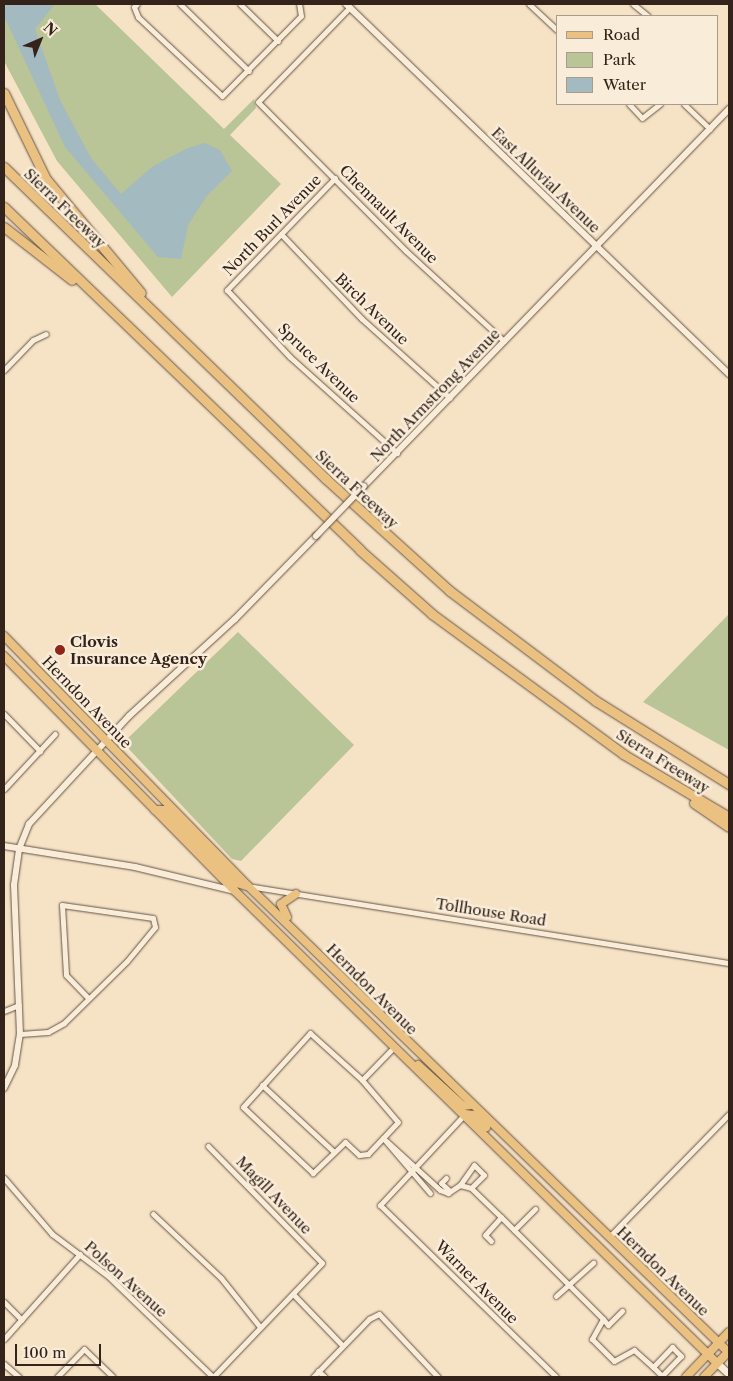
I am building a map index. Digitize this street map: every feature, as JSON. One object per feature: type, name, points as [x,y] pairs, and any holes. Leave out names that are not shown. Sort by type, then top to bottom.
[{"type":"highway","points":[[4,93],[46,179],[153,312]]},
{"type":"highway","name":"Sierra Freeway","points":[[4,167],[153,312],[428,573],[553,670],[640,730],[729,784]]},
{"type":"highway","name":"Sierra Freeway","points":[[4,207],[425,608],[546,701],[667,781],[729,816]]},
{"type":"highway","points":[[4,227],[139,337]]},
{"type":"highway","points":[[640,730],[729,778]]},
{"type":"highway","points":[[667,781],[729,827]]},
{"type":"main road","name":"Herndon Avenue","points":[[4,636],[248,886],[471,1106],[729,1352]]},
{"type":"main road","name":"Herndon Avenue","points":[[4,656],[254,910],[465,1114],[729,1374]]},
{"type":"main road","points":[[155,810],[165,810],[237,882],[248,886]]},
{"type":"main road","points":[[296,894],[280,908],[302,939]]},
{"type":"main road","points":[[254,910],[262,907],[302,939]]},
{"type":"main road","points":[[394,1047],[463,1106],[471,1106]]},
{"type":"main road","points":[[465,1114],[473,1115],[534,1166]]},
{"type":"main road","points":[[686,1377],[729,1332]]},
{"type":"main road","points":[[704,1377],[729,1352]]},
{"type":"street","points":[[138,4],[134,7],[138,18],[217,94],[228,93],[301,16],[299,4]]},
{"type":"street","points":[[180,4],[249,71]]},
{"type":"street","points":[[240,4],[278,40]]},
{"type":"street","points":[[529,4],[556,29]]},
{"type":"street","points":[[634,4],[647,15]]},
{"type":"street","name":"Chennault Avenue","points":[[348,6],[258,102],[504,342]]},
{"type":"street","name":"East Alluvial Avenue","points":[[348,6],[729,374]]},
{"type":"street","points":[[630,105],[642,118],[659,105]]},
{"type":"street","points":[[685,105],[710,129]]},
{"type":"street","name":"North Armstrong Avenue","points":[[4,1088],[15,1065],[20,1034],[14,885],[19,849],[37,813],[105,740],[235,619],[729,109]]},
{"type":"street","name":"North Burl Avenue","points":[[227,290],[335,178]]},
{"type":"street","name":"Birch Avenue","points":[[281,234],[362,319],[450,398]]},
{"type":"street","name":"Spruce Avenue","points":[[227,290],[290,357],[397,453]]},
{"type":"street","points":[[4,370],[33,340],[46,334]]},
{"type":"street","points":[[4,714],[40,751]]},
{"type":"street","points":[[4,789],[55,734]]},
{"type":"street","points":[[4,846],[135,867],[235,891]]},
{"type":"street","name":"Tollhouse Road","points":[[248,886],[729,963]]},
{"type":"street","points":[[20,1034],[56,1029],[127,961],[155,927],[152,918],[62,905],[66,975],[88,998]]},
{"type":"street","points":[[4,1011],[19,1005]]},
{"type":"street","points":[[313,1032],[362,1080],[398,1118],[383,1138],[363,1156],[345,1142],[310,1172],[243,1107],[262,1084],[313,1032]]},
{"type":"street","points":[[362,1080],[394,1047]]},
{"type":"street","points":[[262,1084],[334,1152]]},
{"type":"street","points":[[412,1172],[465,1114]]},
{"type":"street","points":[[609,1237],[729,1114]]},
{"type":"street","points":[[383,1138],[416,1167],[449,1192]]},
{"type":"street","points":[[383,1138],[430,1193]]},
{"type":"street","name":"Magill Avenue","points":[[208,1146],[322,1263],[293,1294]]},
{"type":"street","points":[[449,1192],[460,1185],[474,1165],[484,1175],[471,1188]]},
{"type":"street","name":"Warner Avenue","points":[[412,1172],[380,1205],[556,1377]]},
{"type":"street","name":"Polson Avenue","points":[[4,1178],[28,1210],[80,1254],[213,1377]]},
{"type":"street","points":[[446,1178],[441,1183],[449,1192]]},
{"type":"street","points":[[460,1185],[471,1188],[502,1217],[608,1325],[622,1311]]},
{"type":"street","points":[[514,1230],[535,1209]]},
{"type":"street","points":[[153,1214],[221,1278],[260,1327]]},
{"type":"street","points":[[491,1241],[485,1235],[502,1217]]},
{"type":"street","points":[[4,1339],[80,1254]]},
{"type":"street","points":[[556,1296],[568,1283],[593,1263]]},
{"type":"street","points":[[213,1377],[293,1294],[342,1345]]},
{"type":"street","points":[[4,1302],[22,1320]]},
{"type":"street","points":[[313,1377],[342,1345],[379,1314],[438,1377]]},
{"type":"street","points":[[603,1319],[592,1339],[614,1361],[634,1350],[662,1376],[681,1356],[672,1347],[653,1367]]},
{"type":"street","points":[[57,1377],[84,1349],[113,1377]]},
{"type":"street","points":[[4,1364],[19,1377]]},
{"type":"street","points":[[318,1371],[325,1377]]},
{"type":"green space","points":[[4,4],[95,4],[224,129],[254,99],[256,108],[230,135],[281,184],[172,297],[57,161],[4,61]]},
{"type":"green space","points":[[729,614],[729,750],[643,702]]},
{"type":"green space","points":[[238,632],[354,745],[241,861],[232,859],[127,747],[127,739]]},
{"type":"water","points":[[6,4],[55,4],[35,29],[60,100],[91,158],[121,194],[153,166],[188,148],[205,143],[220,150],[232,171],[206,197],[188,225],[181,259],[158,257],[65,147],[4,16]]},
{"type":"place","name":"Clovis Insurance Agency","points":[[60,650]]}]
